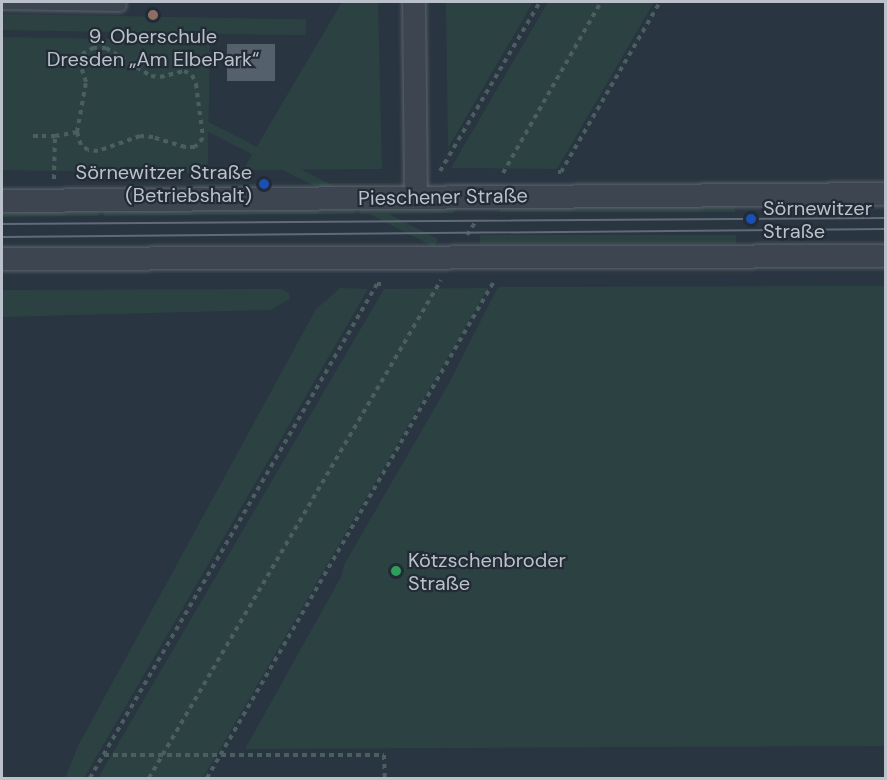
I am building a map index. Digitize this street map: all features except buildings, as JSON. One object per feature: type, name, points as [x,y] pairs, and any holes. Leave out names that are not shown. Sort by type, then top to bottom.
[{"type":"street","points":[[414,2],[416,198]]},
{"type":"street","name":"Pieschener Straße","points":[[2,201],[885,194]]},
{"type":"street","points":[[2,259],[885,256]]},
{"type":"lane","points":[[2,3],[120,5]]},
{"type":"path","points":[[451,171],[440,171],[540,2]]},
{"type":"path","points":[[517,149],[601,2]]},
{"type":"path","points":[[549,172],[561,172],[660,2]]},
{"type":"path","points":[[93,48],[106,48],[151,76],[160,77],[184,71],[192,75],[196,84],[203,138],[195,147],[185,147],[153,136],[140,136],[98,151],[88,150],[81,145],[77,132],[86,82],[79,61],[82,54],[93,48]]},
{"type":"path","points":[[33,136],[55,136],[77,132]]},
{"type":"path","points":[[54,200],[55,136]]},
{"type":"path","points":[[493,172],[515,172]]},
{"type":"path","points":[[207,778],[495,283],[484,283]]},
{"type":"path","points":[[90,778],[377,284],[387,284]]},
{"type":"path","points":[[429,284],[450,284]]},
{"type":"path","points":[[149,778],[412,328]]},
{"type":"path","points":[[104,755],[384,755],[385,778]]},
{"type":"green space","points":[[342,2],[378,2],[382,169],[243,170]]},
{"type":"green space","points":[[446,2],[533,2],[448,148]]},
{"type":"green space","points":[[548,2],[654,2],[557,169],[451,168]]},
{"type":"green space","points":[[2,14],[306,19],[306,35],[2,30]]},
{"type":"green space","points":[[2,37],[210,41],[208,174],[2,170]]},
{"type":"green space","points":[[50,41],[438,239],[434,247],[45,49]]},
{"type":"green space","points":[[500,203],[735,203],[735,212],[500,212]]},
{"type":"green space","points":[[458,205],[453,213],[360,214],[360,209],[355,209],[354,214],[104,216],[104,212],[99,211],[98,216],[2,217],[2,213],[55,210]]},
{"type":"green space","points":[[480,235],[736,235],[736,244],[480,244]]},
{"type":"green space","points":[[885,286],[885,746],[245,749],[341,577],[344,565],[448,385],[498,287]]},
{"type":"green space","points":[[340,288],[368,289],[84,778],[65,778],[79,744],[316,309]]},
{"type":"green space","points":[[488,288],[203,778],[98,778],[384,289]]},
{"type":"green space","points":[[282,289],[289,293],[290,299],[270,310],[2,317],[2,290]]},
{"type":"tram line","points":[[2,224],[886,218]]},
{"type":"tram line","points":[[2,237],[886,229]]},
{"type":"place","name":"9. Oberschule Dresden „Am ElbePark“","points":[[153,15]]},
{"type":"place","name":"Sörnewitzer Straße (Betriebshalt)","points":[[264,184]]},
{"type":"place","name":"Sörnewitzer Straße","points":[[751,219]]},
{"type":"place","name":"Kötzschenbroder Straße","points":[[396,571]]}]
